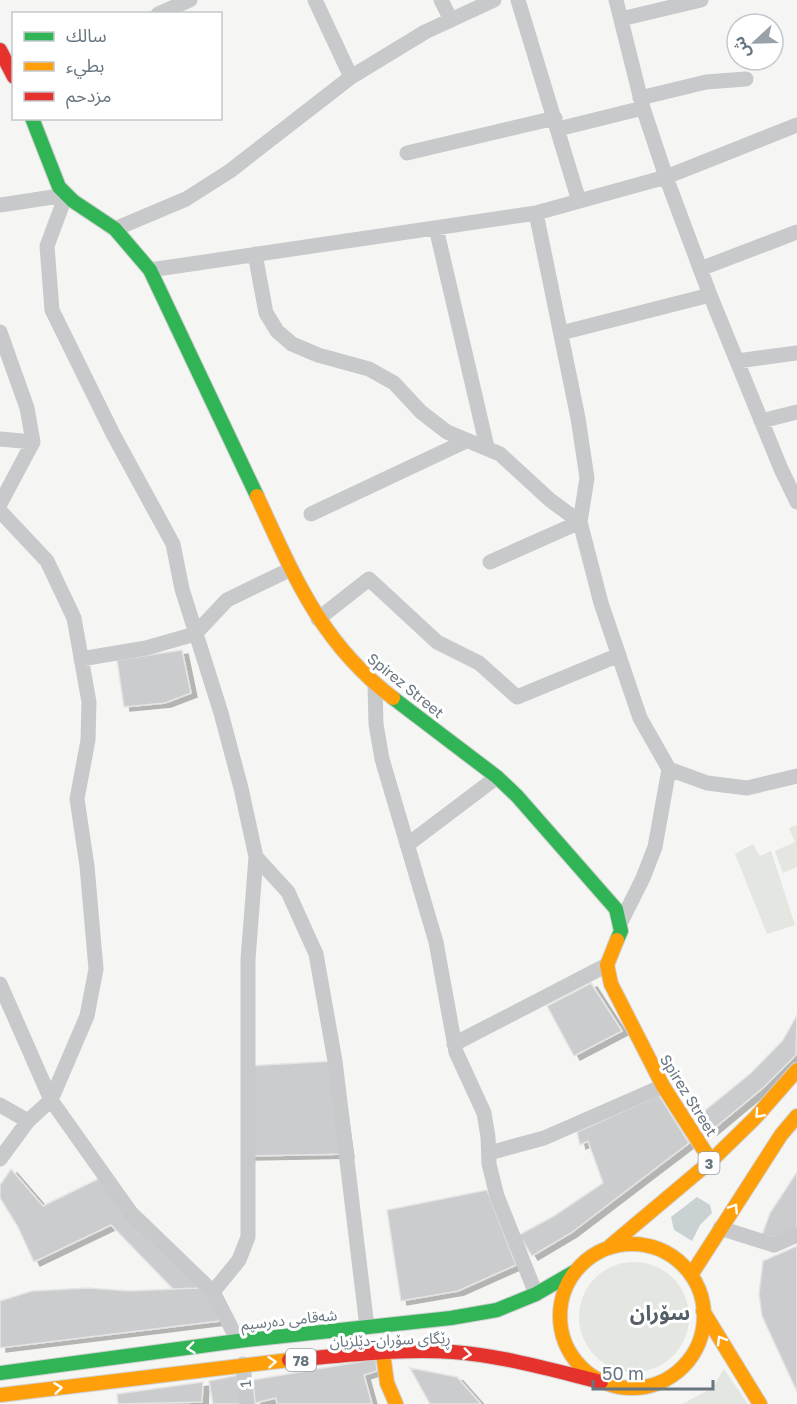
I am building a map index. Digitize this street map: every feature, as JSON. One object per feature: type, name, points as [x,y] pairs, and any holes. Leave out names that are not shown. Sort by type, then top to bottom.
[{"type":"main road","points":[[6,56],[12,72]]},
{"type":"main road","name":"Spirez Street","points":[[33,120],[54,177],[66,195],[115,229],[150,270],[291,569],[318,619],[344,654],[375,684],[496,777],[536,816],[616,909],[621,922]]},
{"type":"main road","points":[[607,964],[619,939],[621,922]]},
{"type":"main road","name":"Spirez Street","points":[[607,964],[610,984],[663,1086],[711,1161]]},
{"type":"main road","name":"3","points":[[610,1246],[633,1244],[655,1247],[675,1258],[691,1275],[699,1290],[703,1311],[699,1342],[688,1362],[660,1383],[638,1388],[601,1382],[576,1362],[561,1333],[561,1301],[574,1272],[590,1257],[610,1246],[711,1161],[755,1118],[797,1070]]},
{"type":"main road","points":[[691,1275],[781,1135],[797,1116]]},
{"type":"main road","name":"شەقامی دەرسیم","points":[[0,1373],[238,1341],[451,1318],[497,1310],[536,1294],[574,1272]]},
{"type":"main road","name":"3","points":[[703,1311],[760,1404]]},
{"type":"main road","name":"ڕێگای سۆران-دێلزیان","points":[[0,1395],[243,1364],[383,1353],[453,1352],[503,1358],[601,1382]]},
{"type":"main road","points":[[383,1353],[387,1383],[396,1404]]},
{"type":"main road","points":[[638,1388],[651,1399]]},
{"type":"street","points":[[163,12],[190,0]]},
{"type":"street","points":[[315,0],[351,77]]},
{"type":"street","points":[[441,0],[451,20]]},
{"type":"street","points":[[115,229],[186,199],[230,171],[351,77],[425,32],[494,0]]},
{"type":"street","points":[[518,0],[579,201]]},
{"type":"street","points":[[616,0],[641,103],[666,177],[710,295],[761,421],[797,502]]},
{"type":"street","points":[[621,19],[700,0]]},
{"type":"street","points":[[407,153],[641,103],[706,82],[746,79]]},
{"type":"street","points":[[150,270],[536,213],[666,177],[797,125]]},
{"type":"street","points":[[0,204],[66,195],[47,246],[52,310],[113,434],[173,544],[182,589],[221,713],[256,857],[248,959],[248,1237],[239,1260],[213,1292]]},
{"type":"street","points":[[536,213],[561,333],[587,478],[580,522],[601,603],[640,718],[669,769],[655,847],[644,879],[621,922]]},
{"type":"street","points":[[436,228],[487,447]]},
{"type":"street","points":[[700,269],[797,232]]},
{"type":"street","points":[[255,254],[266,313],[277,331],[292,344],[318,355],[369,369],[394,383],[421,412],[447,432],[464,442],[487,447],[500,454],[550,500],[580,522]]},
{"type":"street","points":[[561,333],[710,295]]},
{"type":"street","points":[[0,332],[27,408],[33,442],[0,504]]},
{"type":"street","points":[[737,361],[797,353]]},
{"type":"street","points":[[761,421],[797,412]]},
{"type":"street","points":[[0,439],[33,442]]},
{"type":"street","points":[[311,514],[464,442]]},
{"type":"street","points":[[0,511],[47,561],[74,618],[89,702],[88,740],[77,799],[87,866],[96,969],[87,1016],[51,1100],[28,1121],[0,1159]]},
{"type":"street","points":[[490,562],[580,522]]},
{"type":"street","points":[[81,658],[146,648],[195,634],[227,600],[291,569]]},
{"type":"street","points":[[318,619],[369,579],[437,642],[478,663],[517,697],[619,655]]},
{"type":"street","points":[[375,684],[376,724],[382,759],[436,942],[454,1044],[484,1113],[497,1196],[536,1294]]},
{"type":"street","points":[[669,769],[707,783],[747,788],[797,776]]},
{"type":"street","points":[[407,845],[496,777]]},
{"type":"street","points":[[256,857],[288,892],[316,954],[333,1043],[367,1327]]},
{"type":"street","points":[[454,1044],[607,964]]},
{"type":"street","points":[[0,984],[51,1100],[131,1213],[213,1292],[238,1341]]},
{"type":"street","points":[[489,1153],[544,1138],[663,1086]]},
{"type":"street","points":[[0,1105],[28,1121]]},
{"type":"street","points":[[720,1228],[774,1245],[797,1235]]},
{"type":"street","name":"1","points":[[243,1364],[247,1404]]},
{"type":"shaded area","points":[[797,825],[797,867],[783,873],[775,851],[795,842],[789,828]]},
{"type":"shaded area","points":[[753,844],[760,856],[771,851],[795,925],[767,934],[735,854]]},
{"type":"shaded area","points":[[697,1197],[710,1205],[712,1213],[700,1225],[692,1241],[674,1230],[671,1217]]},
{"type":"shaded area","points":[[634,1262],[655,1266],[673,1278],[685,1296],[689,1317],[685,1338],[673,1356],[655,1368],[634,1372],[613,1368],[595,1356],[583,1338],[579,1317],[583,1296],[595,1278],[613,1266]]},
{"type":"shaded area","points":[[724,1369],[748,1404],[682,1404],[712,1388]]},
{"type":"building","points":[[182,650],[191,693],[165,703],[124,707],[117,660]]},
{"type":"building","points":[[591,983],[622,1031],[574,1056],[547,1006]]},
{"type":"building","points":[[797,1015],[796,1055],[764,1087],[711,1131],[702,1113],[751,1073],[783,1040]]},
{"type":"building","points":[[335,1061],[348,1154],[247,1156],[246,1066]]},
{"type":"building","points":[[659,1095],[689,1143],[571,1233],[532,1256],[519,1235],[554,1216],[603,1183],[588,1141],[580,1145],[577,1132]]},
{"type":"building","points":[[11,1169],[43,1206],[100,1178],[128,1215],[199,1288],[173,1289],[111,1225],[34,1262],[18,1227],[0,1198],[0,1185]]},
{"type":"building","points":[[797,1172],[797,1230],[778,1238],[762,1235],[770,1213]]},
{"type":"building","points":[[487,1190],[516,1265],[458,1291],[401,1301],[387,1210]]},
{"type":"building","points":[[797,1246],[797,1392],[762,1316],[759,1294],[763,1261]]},
{"type":"building","points":[[88,1288],[129,1291],[199,1288],[216,1304],[219,1321],[0,1348],[0,1301],[32,1291]]},
{"type":"building","points":[[376,1359],[377,1371],[364,1375],[372,1404],[277,1404],[276,1398],[255,1403],[253,1380]]},
{"type":"building","points":[[410,1368],[457,1377],[481,1404],[430,1404]]},
{"type":"building","points":[[239,1375],[243,1404],[213,1404],[209,1381]]},
{"type":"building","points":[[203,1382],[202,1402],[118,1404],[117,1394]]},
{"type":"traffic: fast","points":[[33,120],[59,187],[73,201],[115,229],[150,270],[257,496]]},
{"type":"traffic: fast","points":[[393,698],[497,777],[517,796],[616,909],[621,931],[617,940]]},
{"type":"traffic: fast","points":[[0,1373],[238,1341],[451,1318],[497,1310],[536,1294],[574,1272]]},
{"type":"traffic: slow","points":[[257,496],[297,580],[328,631],[368,677],[393,698]]},
{"type":"traffic: slow","points":[[617,940],[607,965],[611,984],[663,1086],[711,1161]]},
{"type":"traffic: slow","points":[[610,1246],[711,1161],[755,1118],[797,1070]]},
{"type":"traffic: slow","points":[[691,1275],[781,1135],[797,1116]]},
{"type":"traffic: slow","points":[[632,1244],[660,1249],[683,1265],[699,1288],[704,1316],[699,1344],[683,1367],[660,1383],[632,1388],[604,1383],[581,1367],[565,1344],[560,1316],[565,1288],[581,1265],[604,1249],[632,1244]]},
{"type":"traffic: slow","points":[[703,1311],[760,1404]]},
{"type":"traffic: slow","points":[[383,1353],[387,1383],[396,1404]]},
{"type":"traffic: slow","points":[[0,1395],[289,1360]]},
{"type":"traffic: jam","points":[[0,50],[12,73]]},
{"type":"traffic: jam","points":[[289,1360],[392,1352],[453,1352],[509,1360],[601,1382]]},
{"type":"district","name":"سۆران","points":[[660,1312]]}]
